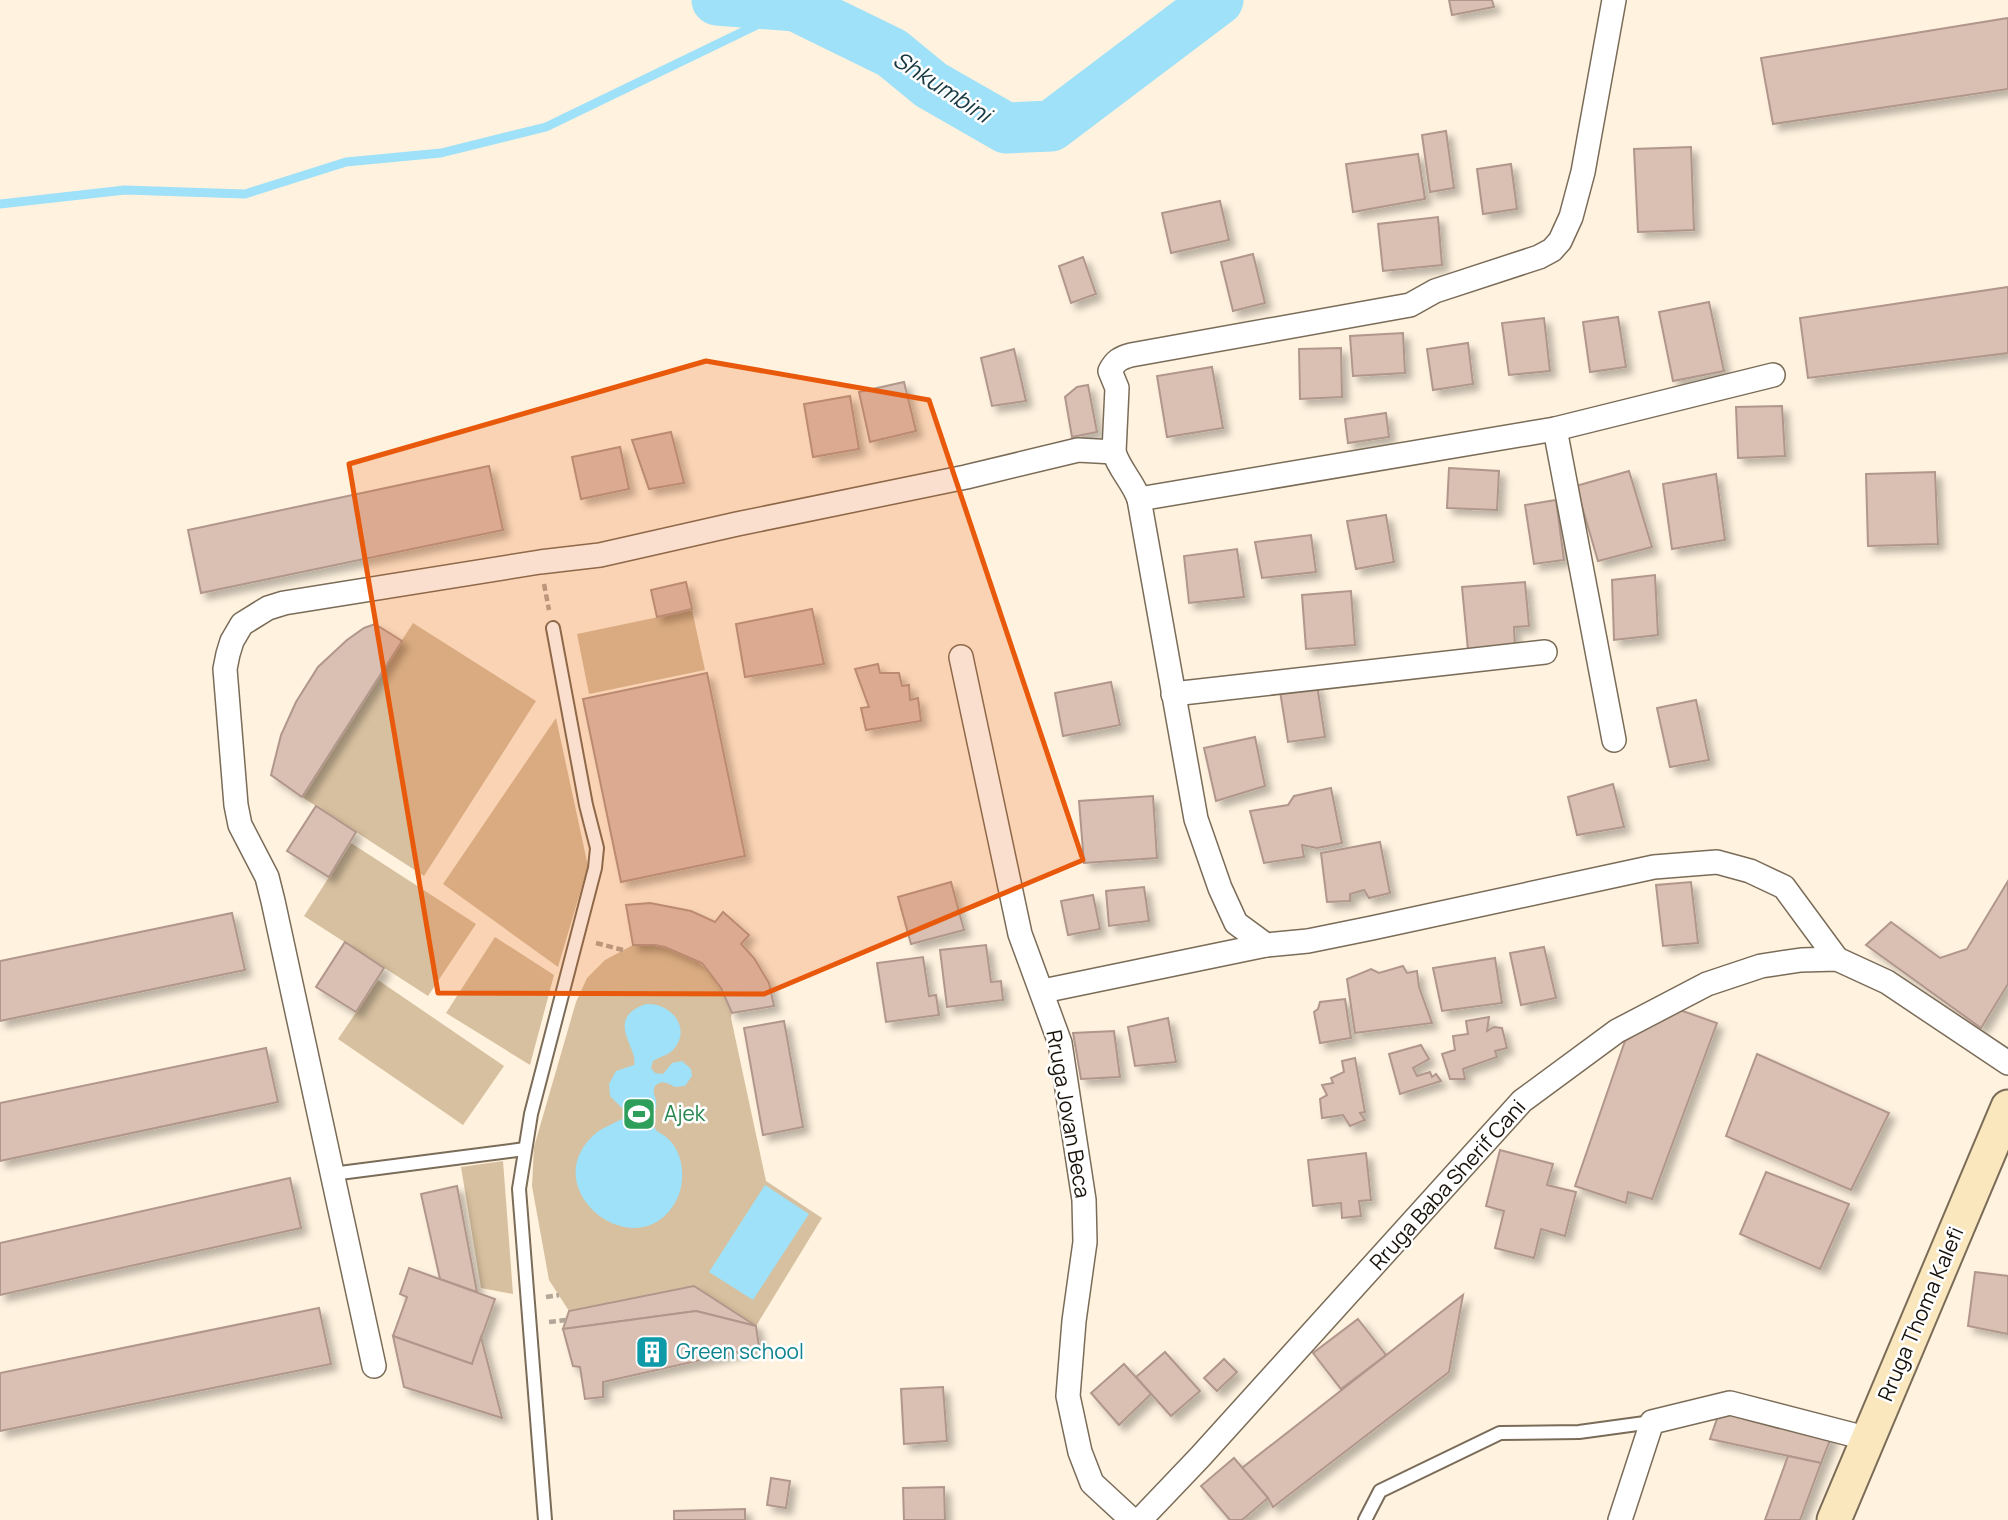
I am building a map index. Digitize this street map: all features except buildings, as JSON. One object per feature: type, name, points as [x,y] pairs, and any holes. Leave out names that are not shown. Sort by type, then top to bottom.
[{"type":"main road","name":"Rruga Thoma Kalefi","points":[[1834,1520],[2008,1107]]},
{"type":"street","points":[[1266,945],[1236,923],[1209,860],[1196,819],[1139,499],[1114,452],[1117,388],[1110,371],[1114,363],[1121,358],[1410,305],[1435,291],[1539,257],[1552,250],[1565,233],[1583,172],[1614,0]]},
{"type":"street","points":[[1139,499],[1555,429],[1773,375]]},
{"type":"street","points":[[1555,429],[1614,740]]},
{"type":"street","points":[[374,1366],[270,889],[259,859],[240,825],[236,805],[225,669],[232,641],[242,624],[255,614],[284,603],[600,555],[966,477],[1078,450],[1114,452]]},
{"type":"street","points":[[1173,695],[1545,652]]},
{"type":"street","name":"Rruga Jovan Beca","points":[[961,657],[1020,934],[1060,1043],[1084,1200],[1085,1242],[1074,1321],[1068,1396],[1080,1452],[1092,1483],[1132,1520]]},
{"type":"street","points":[[1042,992],[1266,945],[1321,939],[1654,867],[1717,862],[1750,871],[1784,887],[1836,959]]},
{"type":"street","name":"Rruga Baba Sherif Cani","points":[[1140,1520],[1522,1101],[1617,1031],[1707,984],[1761,967],[1801,960],[1836,959],[1887,982],[2008,1063]]},
{"type":"street","points":[[1620,1520],[1652,1422],[1730,1403],[1869,1439]]},
{"type":"lane","points":[[545,1520],[519,1189],[531,1114],[595,868],[597,848],[586,805],[553,628]]},
{"type":"lane","points":[[332,1174],[525,1149]]},
{"type":"lane","points":[[1365,1520],[1380,1491],[1500,1433],[1579,1432],[1652,1422]]},
{"type":"path","points":[[540,562],[553,628]]},
{"type":"path","points":[[585,940],[623,950]]},
{"type":"highlighted area","points":[[706,361],[929,400],[1083,860],[764,994],[438,993],[349,464]]},
{"type":"shaded area","points":[[692,610],[705,670],[589,694],[577,634]]},
{"type":"shaded area","points":[[413,623],[536,701],[424,876],[302,797]]},
{"type":"shaded area","points":[[556,718],[588,866],[558,967],[443,884]]},
{"type":"shaded area","points":[[351,843],[476,924],[428,996],[304,916]]},
{"type":"shaded area","points":[[495,937],[554,975],[530,1065],[446,1013]]},
{"type":"shaded area","name":"Ajek","points":[[633,945],[668,948],[690,956],[716,981],[731,1008],[766,1181],[822,1218],[756,1326],[694,1286],[569,1311],[549,1280],[532,1186],[534,1147],[576,1002],[587,978],[605,960]]},
{"type":"shaded area","points":[[378,980],[504,1066],[463,1125],[338,1039]]},
{"type":"shaded area","points":[[503,1161],[513,1294],[481,1288],[461,1167]]},
{"type":"water","name":"Ajek","points":[[646,1004],[655,1004],[670,1012],[680,1025],[681,1033],[673,1050],[653,1061],[651,1068],[655,1073],[663,1074],[672,1063],[682,1061],[691,1069],[692,1076],[685,1086],[675,1087],[663,1082],[654,1088],[654,1127],[676,1149],[682,1181],[678,1197],[661,1219],[641,1228],[619,1226],[599,1215],[583,1199],[576,1178],[579,1155],[596,1133],[624,1118],[623,1109],[610,1096],[609,1084],[616,1071],[634,1065],[625,1025],[633,1010]]},
{"type":"water","points":[[765,1185],[809,1214],[753,1300],[709,1272]]},
{"type":"waterway","name":"Shkumbini","points":[[717,0],[796,6],[892,53],[931,85],[1006,128],[1051,126],[1218,0]]},
{"type":"waterway","points":[[0,204],[125,190],[245,194],[346,162],[441,153],[546,127],[796,6]]},
{"type":"place","name":"Ajek","points":[[639,1114]]},
{"type":"place","name":"Green school","points":[[652,1352]]}]
